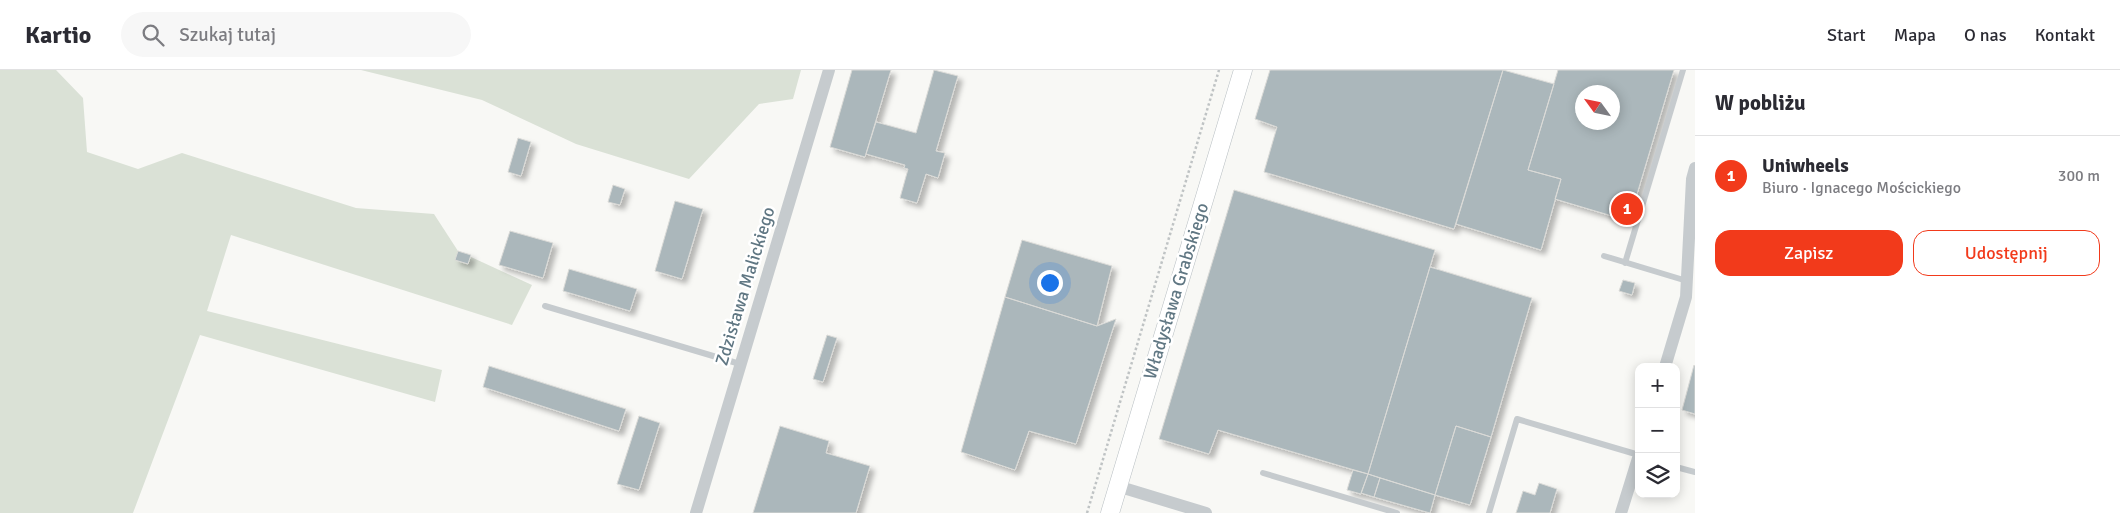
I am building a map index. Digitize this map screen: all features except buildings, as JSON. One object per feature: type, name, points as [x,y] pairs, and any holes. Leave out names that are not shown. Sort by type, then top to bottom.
[{"type":"street","name":"Zdzisława Malickiego","points":[[696,513],[829,70]]},
{"type":"street","name":"Władysława Grabskiego","points":[[1110,513],[1243,70]]},
{"type":"street","points":[[1667,363],[1686,297],[1692,179],[1695,168]]},
{"type":"street","points":[[1621,513],[1635,468]]},
{"type":"street","points":[[1117,486],[1206,513]]},
{"type":"lane","points":[[1626,263],[1683,70]]},
{"type":"lane","points":[[1604,256],[1687,281]]},
{"type":"lane","points":[[545,306],[740,364]]},
{"type":"lane","points":[[1489,513],[1517,419],[1635,454]]},
{"type":"lane","points":[[1680,467],[1695,472]]},
{"type":"lane","points":[[1263,473],[1397,513]]},
{"type":"path","points":[[1087,513],[1219,70]]},
{"type":"shaded area","points":[[0,70],[56,70],[83,98],[87,152],[138,169],[182,153],[356,208],[434,214],[458,251],[532,285],[512,325],[231,235],[207,311],[442,370],[435,402],[200,335],[133,513],[0,513]]},
{"type":"shaded area","points":[[361,70],[801,70],[793,99],[759,104],[689,179],[576,144],[482,100]]},
{"type":"place","name":"Uniwheels","points":[[1627,209]]}]
